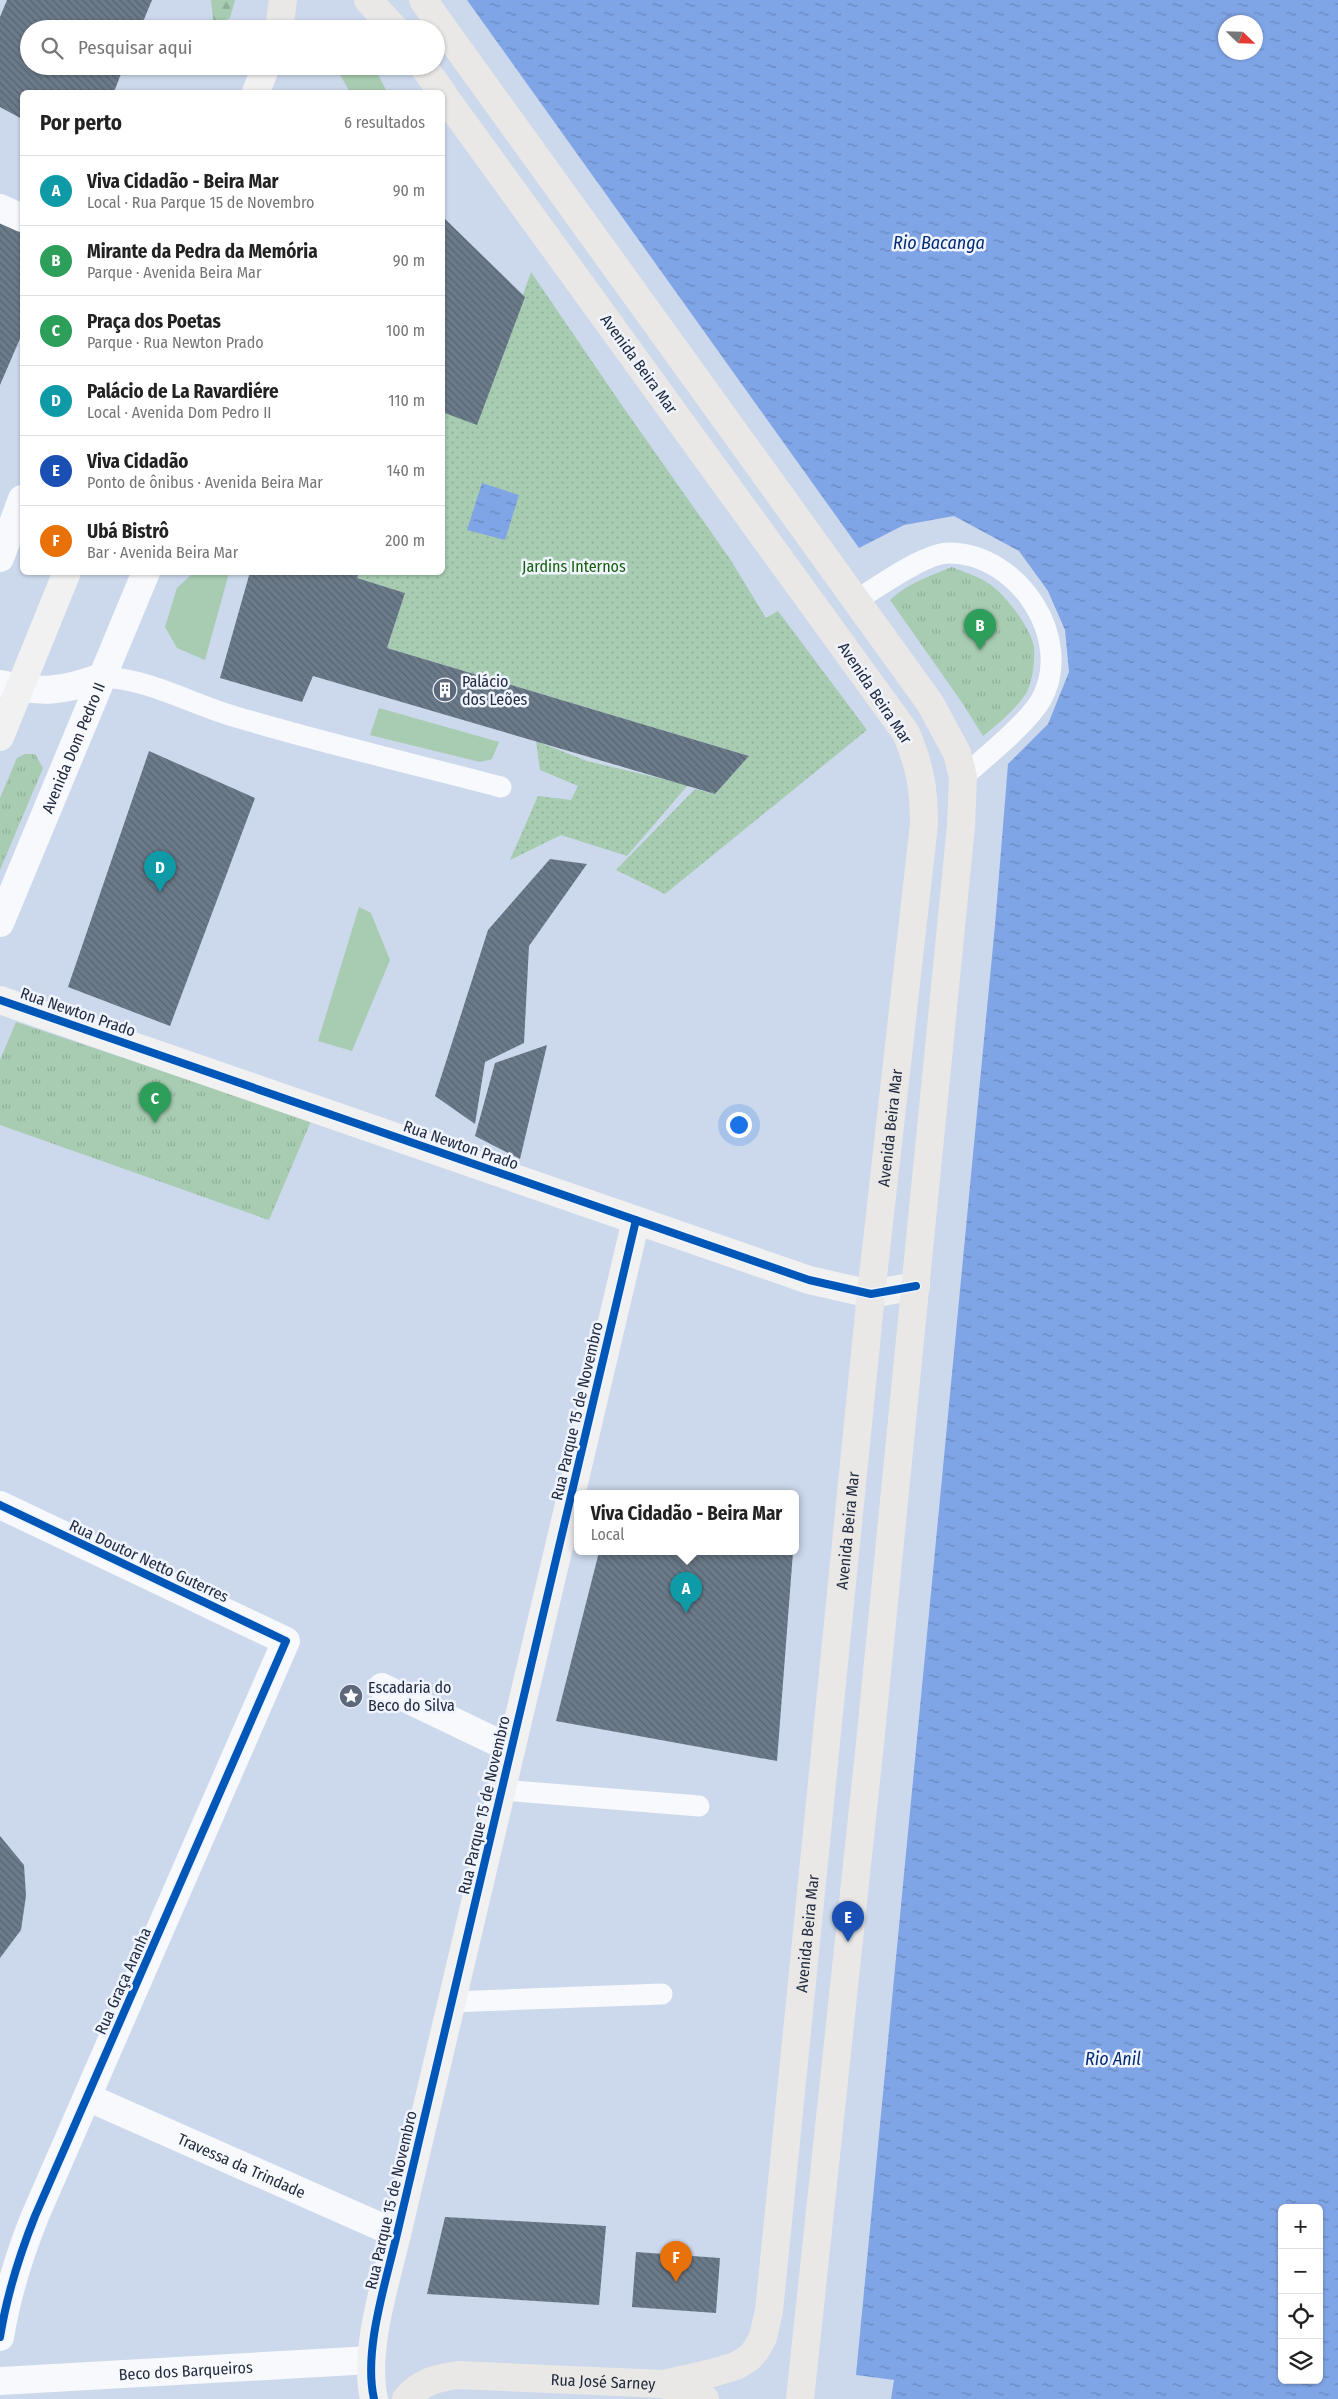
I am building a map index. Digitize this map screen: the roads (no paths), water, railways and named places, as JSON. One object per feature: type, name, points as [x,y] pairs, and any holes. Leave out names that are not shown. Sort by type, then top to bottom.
[{"type":"main road","points":[[281,20],[283,0]]},
{"type":"main road","points":[[368,0],[387,20]]},
{"type":"main road","points":[[423,0],[437,20]]},
{"type":"main road","points":[[445,31],[930,703],[956,753],[963,777],[960,836],[916,1286],[800,2399]]},
{"type":"main road","name":"Avenida Beira Mar","points":[[429,75],[440,90]]},
{"type":"main road","name":"Avenida Beira Mar","points":[[445,97],[906,733],[915,754],[924,795],[924,824],[871,1294],[769,2311]]},
{"type":"main road","name":"Rua José Sarney","points":[[406,2399],[413,2391],[425,2383],[458,2375],[664,2384],[712,2373],[736,2366],[749,2358],[759,2346],[769,2311]]},
{"type":"main road","points":[[664,2384],[705,2399]]},
{"type":"street","points":[[286,20],[298,0]]},
{"type":"street","points":[[257,90],[263,75]]},
{"type":"street","points":[[0,208],[20,217]]},
{"type":"street","points":[[0,558],[20,504]]},
{"type":"street","points":[[0,737],[10,686],[66,575]]},
{"type":"street","name":"Avenida Dom Pedro II","points":[[0,922],[145,575]]},
{"type":"street","points":[[10,686],[54,691],[74,687],[102,677]]},
{"type":"street","name":"Rua Newton Prado","points":[[0,1000],[809,1280],[871,1294],[916,1286]]},
{"type":"street","name":"Rua Parque 15 de Novembro","points":[[374,2399],[371,2388],[371,2360],[374,2336],[636,1220]]},
{"type":"street","name":"Rua Doutor Netto Guterres","points":[[0,1506],[286,1641]]},
{"type":"street","name":"Rua Graça Aranha","points":[[0,2337],[6,2303],[19,2256],[286,1641]]},
{"type":"street","points":[[382,1687],[511,1748]]},
{"type":"street","name":"Travessa da Trindade","points":[[87,2096],[397,2234]]},
{"type":"street","name":"Beco dos Barqueiros","points":[[0,2381],[371,2360]]},
{"type":"lane","points":[[855,601],[926,559],[948,553],[985,560],[1008,575],[1031,600],[1046,625],[1052,655],[1050,678],[1041,700],[1031,714],[963,777]]},
{"type":"lane","points":[[102,677],[126,678],[152,685],[210,710],[501,787]]},
{"type":"lane","points":[[501,1790],[699,1806]]},
{"type":"lane","points":[[451,2002],[662,1994]]},
{"type":"water","name":"Rio Anil","points":[[467,0],[1338,0],[1338,2399],[891,2399],[894,2380],[856,2375],[995,925],[1008,764],[1048,724],[1069,672],[1065,630],[1048,591],[1019,551],[954,516],[904,525],[859,548]]},
{"type":"water","points":[[482,483],[519,495],[505,540],[467,530]]},
{"type":"place","name":"Mirante da Pedra da Memória","points":[[980,650]]},
{"type":"place","name":"Palácio dos Leões","points":[[445,690]]},
{"type":"place","name":"Palácio de La Ravardiére","points":[[160,892]]},
{"type":"place","name":"Praça dos Poetas","points":[[155,1123]]},
{"type":"place","name":"Viva Cidadão - Beira Mar","points":[[686,1613]]},
{"type":"place","name":"Escadaria do Beco do Silva","points":[[351,1696]]},
{"type":"place","name":"Viva Cidadão","points":[[848,1942]]},
{"type":"place","name":"Ubá Bistrô","points":[[676,2282]]},
{"type":"water label","name":"Rio Bacanga","points":[[939,243]]},
{"type":"park label","name":"Jardins Internos","points":[[574,566]]}]
